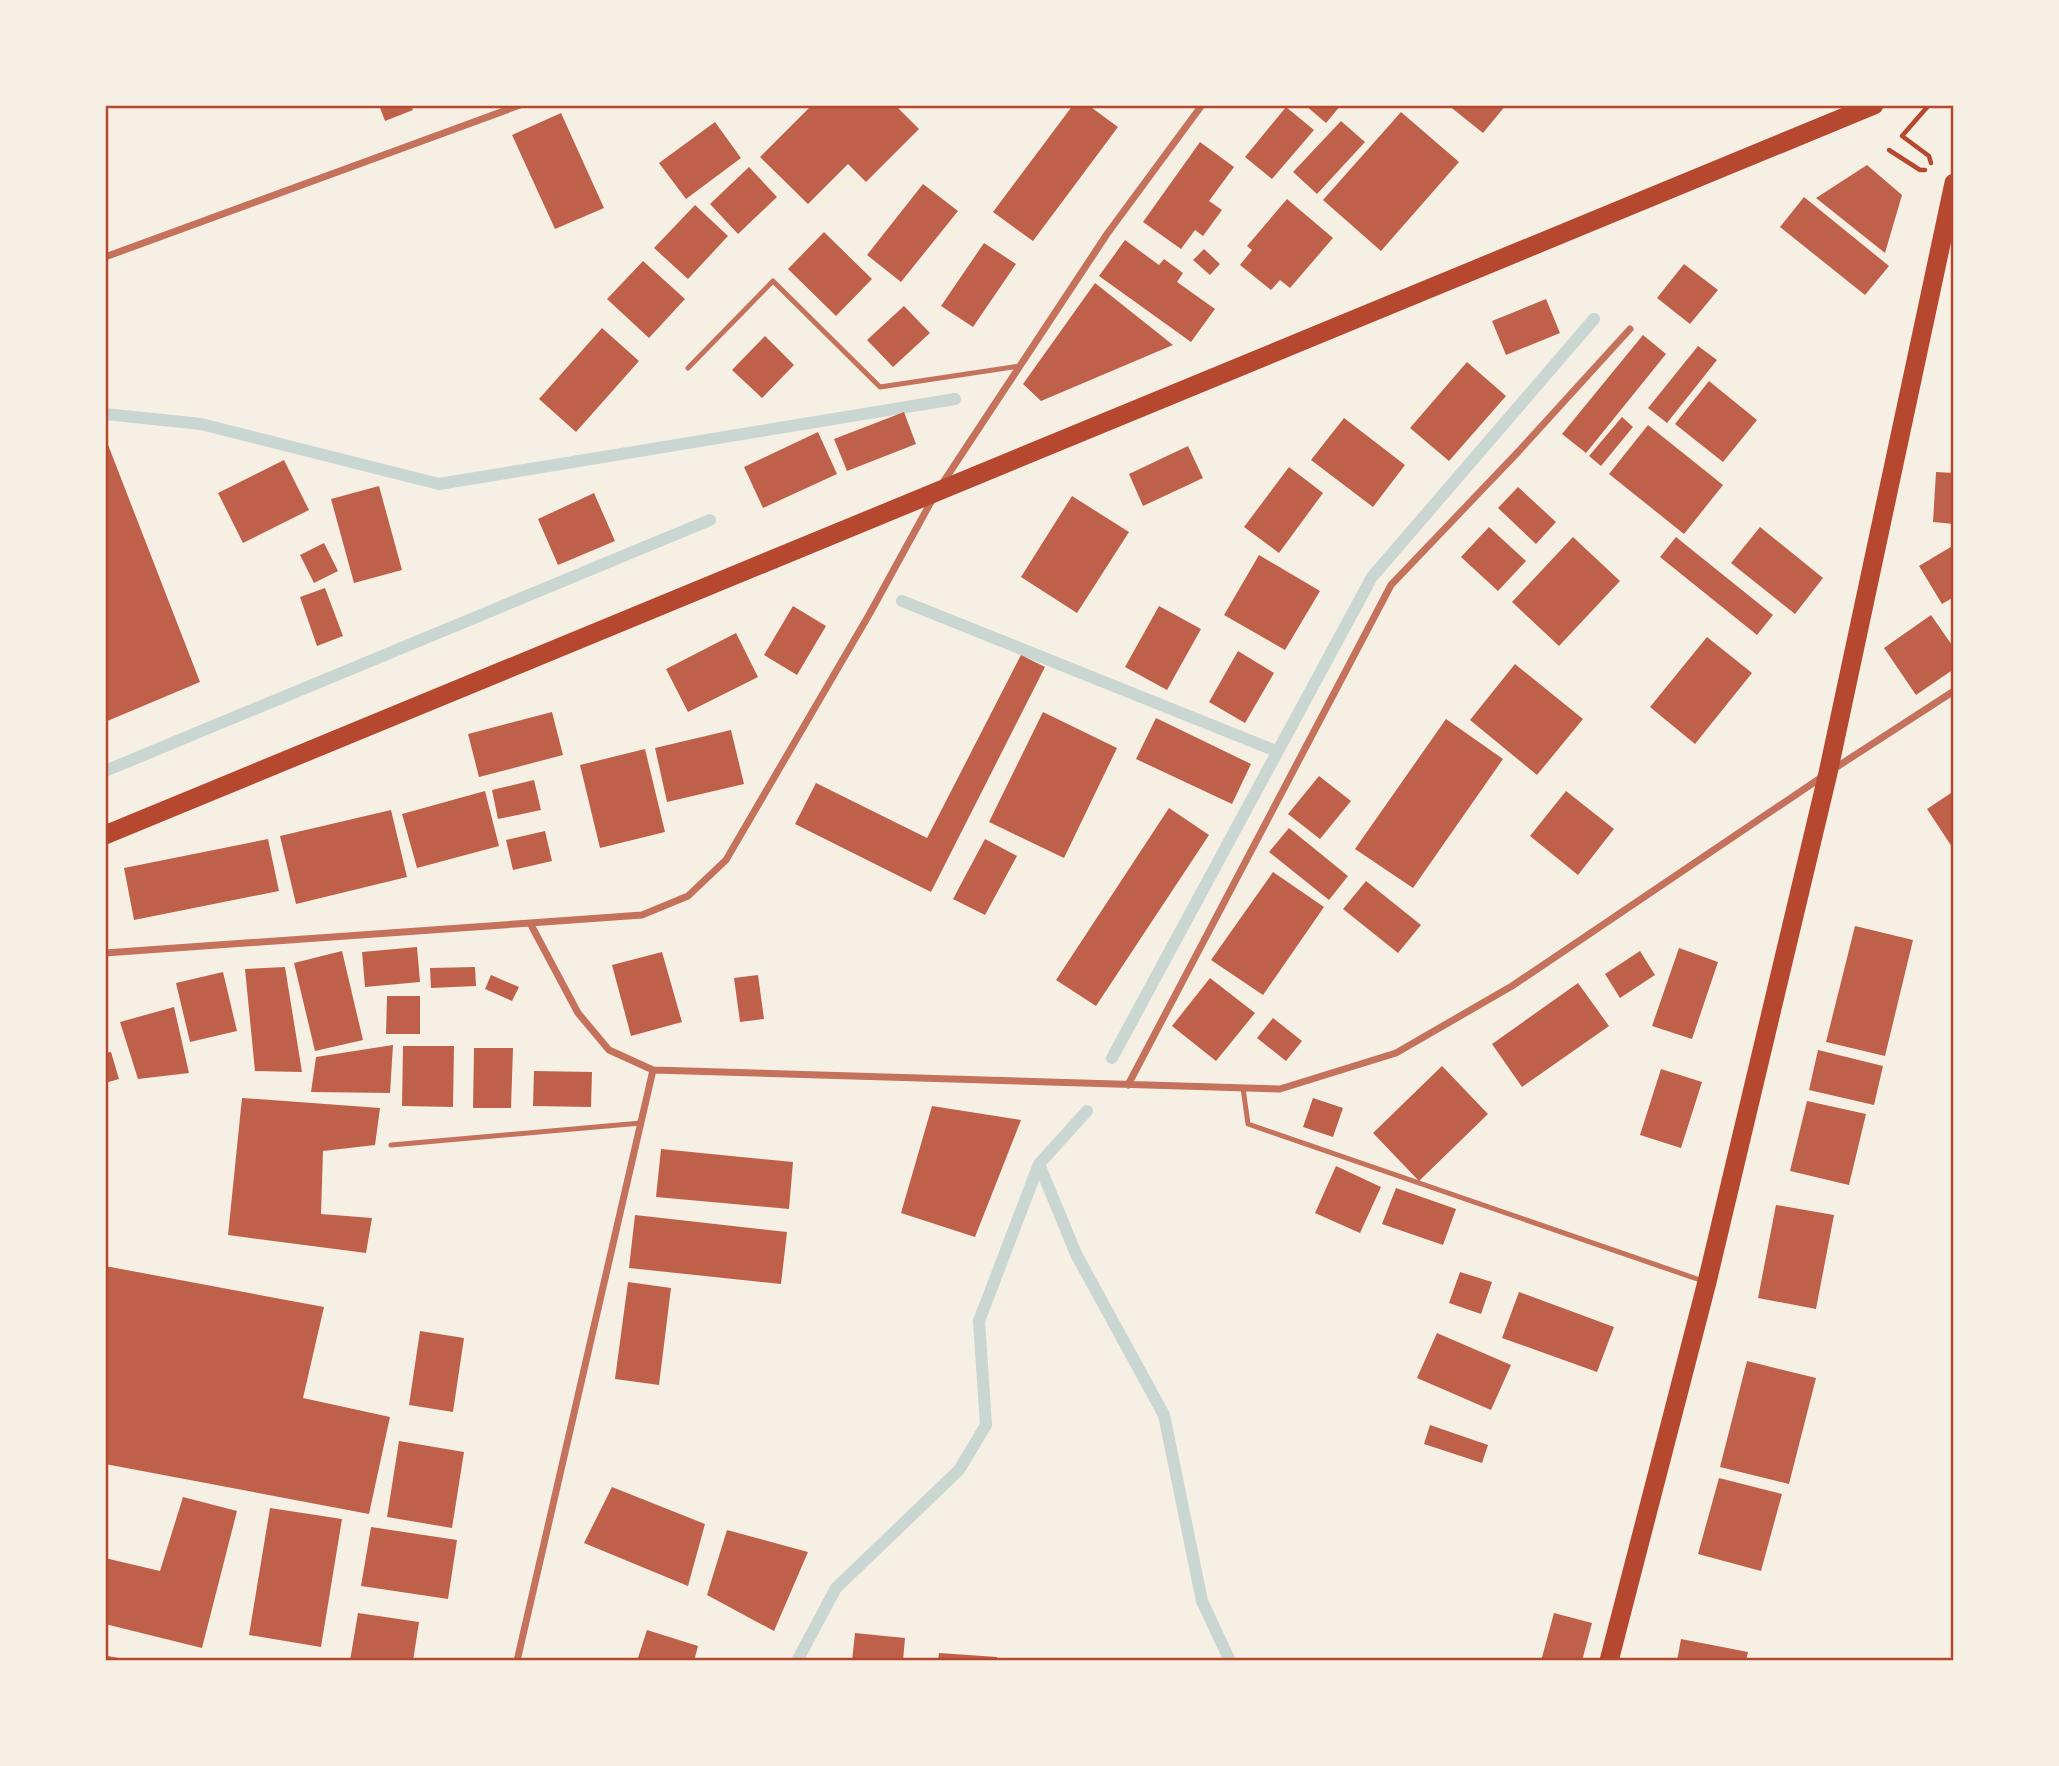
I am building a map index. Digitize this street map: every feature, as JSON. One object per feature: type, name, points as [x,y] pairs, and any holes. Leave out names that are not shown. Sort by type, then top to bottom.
[{"type":"highway","points":[[105,835],[1874,105]]},
{"type":"highway","points":[[1609,1661],[1707,1282],[1828,773],[1954,183]]},
{"type":"street","points":[[105,257],[520,105]]},
{"type":"street","points":[[105,953],[642,915],[688,896],[726,860],[870,614],[936,493],[1107,233],[1202,105]]},
{"type":"street","points":[[1128,1085],[1391,585],[1630,329]]},
{"type":"street","points":[[530,923],[578,1013],[601,1041],[609,1050],[653,1070],[1280,1089],[1396,1053],[1512,986],[1954,691]]},
{"type":"street","points":[[517,1661],[653,1070]]},
{"type":"street","points":[[105,1659],[117,1661]]},
{"type":"lane","points":[[688,369],[773,281],[880,387],[1020,366]]},
{"type":"lane","points":[[1243,1088],[1248,1125],[1707,1282]]},
{"type":"lane","points":[[391,1146],[641,1123]]},
{"type":"path","points":[[1889,150],[1920,170],[1929,167],[1929,156],[1902,136],[1929,105]]},
{"type":"building","points":[[379,105],[411,105],[413,110],[385,121]]},
{"type":"building","points":[[812,105],[895,105],[919,129],[866,182],[848,164],[808,204],[760,157]]},
{"type":"building","points":[[1073,105],[1088,105],[1118,127],[1033,241],[993,212]]},
{"type":"building","points":[[1305,105],[1341,105],[1326,123]]},
{"type":"building","points":[[1448,105],[1506,105],[1483,133]]},
{"type":"building","points":[[1286,107],[1314,130],[1272,179],[1245,157]]},
{"type":"building","points":[[1401,112],[1459,162],[1381,251],[1323,200]]},
{"type":"building","points":[[561,113],[604,208],[555,229],[512,135]]},
{"type":"building","points":[[1341,121],[1365,142],[1317,194],[1293,172]]},
{"type":"building","points":[[715,122],[741,158],[686,199],[659,163]]},
{"type":"building","points":[[1200,142],[1234,167],[1209,201],[1222,210],[1203,236],[1195,230],[1181,249],[1143,222]]},
{"type":"building","points":[[1867,165],[1902,195],[1885,253],[1816,198]]},
{"type":"building","points":[[749,167],[777,197],[738,234],[710,204]]},
{"type":"building","points":[[923,184],[958,211],[901,282],[867,255]]},
{"type":"building","points":[[1804,197],[1889,266],[1865,295],[1780,227]]},
{"type":"building","points":[[1287,199],[1333,238],[1290,288],[1280,280],[1271,290],[1240,265],[1252,250],[1247,246]]},
{"type":"building","points":[[695,205],[728,236],[688,279],[654,248]]},
{"type":"building","points":[[824,232],[872,279],[836,316],[788,269]]},
{"type":"building","points":[[1125,240],[1159,265],[1164,259],[1183,273],[1177,282],[1215,309],[1191,342],[1099,276]]},
{"type":"building","points":[[984,243],[1016,264],[973,327],[941,306]]},
{"type":"building","points":[[1204,249],[1220,264],[1210,275],[1193,260]]},
{"type":"building","points":[[643,261],[685,299],[649,338],[607,299]]},
{"type":"building","points":[[1684,264],[1718,290],[1690,324],[1657,298]]},
{"type":"building","points":[[1095,283],[1173,345],[1041,401],[1023,384]]},
{"type":"building","points":[[1546,299],[1560,333],[1506,355],[1492,321]]},
{"type":"building","points":[[904,306],[930,333],[893,367],[867,340]]},
{"type":"building","points":[[602,328],[639,361],[576,432],[539,399]]},
{"type":"building","points":[[1643,335],[1666,354],[1586,453],[1562,434]]},
{"type":"building","points":[[765,336],[794,365],[762,398],[732,370]]},
{"type":"building","points":[[1698,346],[1717,360],[1667,423],[1648,408]]},
{"type":"building","points":[[1467,362],[1506,396],[1449,461],[1410,428]]},
{"type":"building","points":[[1709,381],[1757,420],[1723,462],[1675,424]]},
{"type":"building","points":[[904,412],[916,444],[847,471],[834,439]]},
{"type":"building","points":[[1622,417],[1633,427],[1601,466],[1589,456]]},
{"type":"building","points":[[1344,418],[1405,465],[1373,507],[1311,460]]},
{"type":"building","points":[[1648,425],[1723,485],[1684,534],[1609,474]]},
{"type":"building","points":[[818,432],[837,474],[763,508],[744,467]]},
{"type":"building","points":[[105,437],[200,682],[105,722]]},
{"type":"building","points":[[1188,446],[1203,478],[1143,506],[1129,474]]},
{"type":"building","points":[[284,460],[309,510],[243,543],[218,493]]},
{"type":"building","points":[[1289,467],[1323,493],[1279,553],[1244,527]]},
{"type":"building","points":[[1936,472],[1954,473],[1954,524],[1933,522]]},
{"type":"building","points":[[379,486],[402,570],[354,583],[331,499]]},
{"type":"building","points":[[1518,487],[1556,522],[1536,544],[1498,508]]},
{"type":"building","points":[[594,493],[615,541],[558,565],[538,519]]},
{"type":"building","points":[[1072,496],[1129,532],[1077,613],[1021,577]]},
{"type":"building","points":[[1489,527],[1526,561],[1498,591],[1461,557]]},
{"type":"building","points":[[1760,527],[1823,578],[1795,614],[1731,563]]},
{"type":"building","points":[[1573,537],[1620,581],[1559,646],[1512,602]]},
{"type":"building","points":[[1676,537],[1773,615],[1757,635],[1660,557]]},
{"type":"building","points":[[324,543],[338,571],[314,583],[300,555]]},
{"type":"building","points":[[1954,545],[1954,597],[1942,604],[1919,566]]},
{"type":"building","points":[[1259,555],[1320,591],[1285,650],[1224,615]]},
{"type":"building","points":[[325,588],[343,636],[317,646],[300,597]]},
{"type":"building","points":[[793,606],[826,626],[797,675],[764,655]]},
{"type":"building","points":[[1159,606],[1201,629],[1167,690],[1125,667]]},
{"type":"building","points":[[1931,615],[1954,648],[1954,669],[1916,695],[1884,648]]},
{"type":"building","points":[[736,633],[758,677],[688,712],[666,669]]},
{"type":"building","points":[[1707,637],[1752,673],[1695,744],[1650,707]]},
{"type":"building","points":[[1238,651],[1274,673],[1245,723],[1209,702]]},
{"type":"building","points":[[1021,655],[1045,667],[931,892],[795,824],[816,783],[927,838]]},
{"type":"building","points":[[1515,664],[1583,719],[1537,775],[1470,720]]},
{"type":"building","points":[[552,712],[563,755],[479,777],[468,734]]},
{"type":"building","points":[[1043,712],[1117,748],[1064,858],[989,822]]},
{"type":"building","points":[[1156,718],[1251,764],[1232,804],[1136,759]]},
{"type":"building","points":[[1446,719],[1503,759],[1413,888],[1355,849]]},
{"type":"building","points":[[731,730],[744,784],[667,802],[655,748]]},
{"type":"building","points":[[645,749],[665,832],[600,848],[580,765]]},
{"type":"building","points":[[1319,776],[1351,801],[1320,839],[1288,814]]},
{"type":"building","points":[[534,780],[541,810],[498,819],[492,790]]},
{"type":"building","points":[[485,791],[499,846],[417,868],[402,814]]},
{"type":"building","points":[[1566,791],[1614,829],[1578,875],[1530,836]]},
{"type":"building","points":[[1954,791],[1954,850],[1927,809]]},
{"type":"building","points":[[1169,808],[1209,835],[1096,1006],[1056,980]]},
{"type":"building","points":[[391,810],[407,877],[296,904],[280,836]]},
{"type":"building","points":[[1289,828],[1348,876],[1329,900],[1269,852]]},
{"type":"building","points":[[545,831],[552,861],[513,870],[506,840]]},
{"type":"building","points":[[268,839],[279,891],[134,920],[124,868]]},
{"type":"building","points":[[985,839],[1017,856],[985,915],[953,899]]},
{"type":"building","points":[[1273,872],[1324,907],[1263,995],[1211,960]]},
{"type":"building","points":[[1366,881],[1421,925],[1398,953],[1343,909]]},
{"type":"building","points":[[1855,926],[1913,940],[1885,1056],[1826,1042]]},
{"type":"building","points":[[417,947],[420,982],[365,987],[362,952]]},
{"type":"building","points":[[1679,948],[1718,962],[1692,1039],[1652,1026]]},
{"type":"building","points":[[342,951],[363,1040],[315,1051],[294,963]]},
{"type":"building","points":[[1640,951],[1655,975],[1620,998],[1605,974]]},
{"type":"building","points":[[662,952],[682,1022],[631,1036],[612,965]]},
{"type":"building","points":[[285,967],[302,1072],[255,1071],[245,969]]},
{"type":"building","points":[[475,967],[476,986],[431,988],[430,968]]},
{"type":"building","points":[[223,972],[237,1031],[190,1042],[176,983]]},
{"type":"building","points":[[491,975],[519,987],[512,1001],[485,989]]},
{"type":"building","points":[[758,975],[764,1019],[740,1022],[734,978]]},
{"type":"building","points":[[1210,978],[1255,1013],[1216,1061],[1172,1026]]},
{"type":"building","points":[[1578,983],[1609,1026],[1522,1087],[1492,1044]]},
{"type":"building","points":[[387,996],[420,996],[420,1034],[386,1034]]},
{"type":"building","points":[[174,1007],[189,1073],[138,1079],[120,1022]]},
{"type":"building","points":[[1273,1018],[1302,1041],[1286,1061],[1257,1038]]},
{"type":"building","points":[[393,1045],[390,1093],[311,1092],[316,1057]]},
{"type":"building","points":[[403,1046],[454,1046],[453,1107],[402,1106]]},
{"type":"building","points":[[474,1048],[513,1048],[511,1108],[473,1108]]},
{"type":"building","points":[[1818,1050],[1883,1066],[1874,1105],[1809,1090]]},
{"type":"building","points":[[111,1052],[119,1079],[105,1083],[105,1053]]},
{"type":"building","points":[[1442,1066],[1488,1114],[1419,1181],[1373,1133]]},
{"type":"building","points":[[1661,1069],[1702,1082],[1681,1148],[1640,1135]]},
{"type":"building","points":[[534,1071],[592,1072],[591,1107],[533,1106]]},
{"type":"building","points":[[242,1098],[380,1108],[375,1145],[323,1151],[321,1214],[372,1218],[366,1253],[228,1235]]},
{"type":"building","points":[[1313,1098],[1343,1108],[1333,1137],[1303,1127]]},
{"type":"building","points":[[1807,1101],[1866,1114],[1849,1185],[1790,1171]]},
{"type":"building","points":[[932,1106],[1021,1120],[975,1237],[901,1213]]},
{"type":"building","points":[[661,1149],[793,1162],[789,1209],[656,1197]]},
{"type":"building","points":[[1336,1166],[1381,1187],[1360,1233],[1315,1213]]},
{"type":"building","points":[[1396,1188],[1456,1209],[1443,1245],[1382,1224]]},
{"type":"building","points":[[1776,1205],[1834,1215],[1816,1309],[1758,1298]]},
{"type":"building","points":[[635,1215],[787,1232],[781,1284],[629,1268]]},
{"type":"building","points":[[105,1266],[324,1307],[303,1398],[390,1417],[369,1514],[105,1464]]},
{"type":"building","points":[[1460,1272],[1492,1282],[1481,1314],[1449,1303]]},
{"type":"building","points":[[628,1282],[671,1288],[659,1385],[615,1379]]},
{"type":"building","points":[[1519,1292],[1614,1327],[1597,1372],[1502,1338]]},
{"type":"building","points":[[420,1331],[464,1338],[453,1412],[409,1405]]},
{"type":"building","points":[[1437,1333],[1511,1365],[1491,1410],[1417,1378]]},
{"type":"building","points":[[1747,1361],[1816,1378],[1789,1484],[1720,1467]]},
{"type":"building","points":[[1430,1425],[1488,1445],[1482,1463],[1424,1444]]},
{"type":"building","points":[[399,1441],[464,1452],[452,1528],[387,1517]]},
{"type":"building","points":[[1719,1478],[1782,1494],[1761,1571],[1698,1554]]},
{"type":"building","points":[[612,1487],[705,1524],[688,1586],[584,1543]]},
{"type":"building","points":[[183,1497],[237,1511],[202,1648],[105,1624],[105,1558],[160,1571]]},
{"type":"building","points":[[270,1508],[342,1519],[321,1647],[249,1635]]},
{"type":"building","points":[[371,1527],[457,1540],[448,1599],[361,1586]]},
{"type":"building","points":[[727,1530],[808,1552],[774,1631],[707,1595]]},
{"type":"building","points":[[358,1613],[419,1622],[413,1661],[350,1661]]},
{"type":"building","points":[[1554,1613],[1592,1623],[1582,1661],[1541,1661]]},
{"type":"building","points":[[647,1630],[698,1646],[694,1661],[637,1661]]},
{"type":"building","points":[[855,1633],[905,1638],[903,1661],[852,1661]]},
{"type":"building","points":[[1681,1639],[1748,1652],[1746,1661],[1677,1661]]},
{"type":"building","points":[[939,1653],[997,1657],[996,1661],[938,1661]]},
{"type":"waterway","points":[[1112,1058],[1372,577],[1594,319]]},
{"type":"waterway","points":[[105,414],[201,424],[439,484],[955,399]]},
{"type":"waterway","points":[[105,771],[710,520]]},
{"type":"waterway","points":[[902,601],[1276,751]]},
{"type":"waterway","points":[[797,1661],[836,1588],[959,1470],[986,1425],[979,1321],[1039,1164],[1087,1111]]},
{"type":"waterway","points":[[1039,1164],[1076,1254],[1164,1415],[1202,1601],[1230,1661]]}]
